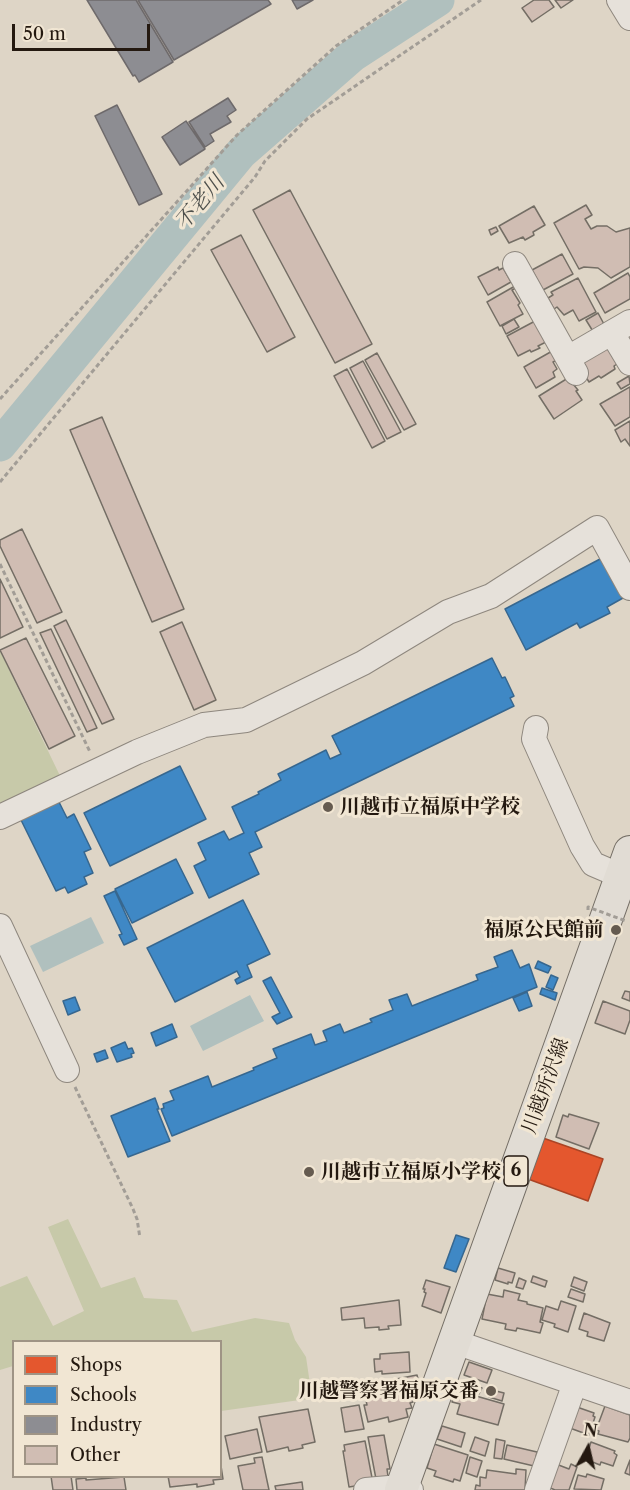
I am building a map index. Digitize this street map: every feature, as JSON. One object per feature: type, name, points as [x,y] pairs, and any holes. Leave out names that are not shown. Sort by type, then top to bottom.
[{"type":"main road","name":"川越所沢線","points":[[404,1489],[626,864]]},
{"type":"street","points":[[619,0],[630,18]]},
{"type":"street","points":[[515,264],[572,366],[621,328],[630,363]]},
{"type":"street","points":[[0,817],[136,752],[204,725],[246,720],[363,663],[448,612],[491,597],[597,528],[630,588]]},
{"type":"street","points":[[536,728],[534,739],[582,846],[593,864],[626,864]]},
{"type":"street","points":[[0,926],[67,1070]]},
{"type":"street","points":[[455,1342],[630,1402]]},
{"type":"street","points":[[537,1490],[575,1383]]},
{"type":"street","points":[[366,1490],[404,1489]]},
{"type":"path","points":[[0,399],[237,135],[336,46],[403,0]]},
{"type":"path","points":[[0,482],[255,177],[265,161],[307,119],[482,0]]},
{"type":"path","points":[[0,564],[98,770]]},
{"type":"path","points":[[588,910],[588,907],[626,921]]},
{"type":"path","points":[[67,1070],[133,1209],[140,1238]]},
{"type":"green space","points":[[0,651],[62,780],[0,810]]},
{"type":"green space","points":[[68,1219],[101,1288],[135,1277],[144,1298],[177,1300],[192,1332],[255,1318],[289,1323],[295,1340],[306,1357],[310,1384],[307,1399],[222,1411],[222,1340],[12,1340],[12,1366],[0,1370],[0,1287],[27,1276],[53,1326],[84,1311],[48,1227]]},
{"type":"shaded area","points":[[91,917],[104,943],[43,972],[30,946]]},
{"type":"shaded area","points":[[250,995],[264,1021],[203,1051],[190,1026]]},
{"type":"building: Shops","points":[[543,1138],[603,1159],[588,1201],[528,1179]]},
{"type":"building: Schools","points":[[602,558],[623,598],[607,607],[610,613],[580,628],[577,623],[526,650],[505,609]]},
{"type":"building: Schools","points":[[492,658],[514,696],[510,698],[514,706],[255,832],[262,847],[249,853],[259,874],[209,898],[194,866],[206,860],[198,843],[224,831],[229,840],[244,833],[232,807],[281,780],[278,774],[326,750],[330,759],[341,754],[332,736]]},
{"type":"building: Schools","points":[[180,766],[206,819],[110,866],[84,813]]},
{"type":"building: Schools","points":[[59,802],[67,818],[74,814],[91,849],[84,852],[93,873],[84,877],[87,884],[68,893],[65,887],[56,891],[21,820]]},
{"type":"building: Schools","points":[[176,859],[193,893],[132,923],[115,889]]},
{"type":"building: Schools","points":[[115,891],[137,939],[124,945],[119,935],[122,934],[104,896]]},
{"type":"building: Schools","points":[[243,900],[270,954],[247,965],[252,977],[237,984],[235,980],[240,977],[237,971],[175,1002],[147,948]]},
{"type":"building: Schools","points":[[512,950],[520,968],[529,964],[537,987],[172,1136],[161,1109],[164,1108],[163,1104],[174,1100],[170,1091],[208,1076],[212,1087],[277,1058],[273,1049],[311,1034],[315,1045],[327,1041],[323,1031],[340,1024],[344,1033],[372,1022],[370,1019],[393,1010],[389,1000],[407,994],[412,1006],[478,980],[476,975],[498,967],[494,957]]},
{"type":"building: Schools","points":[[538,961],[551,967],[548,973],[535,968]]},
{"type":"building: Schools","points":[[551,975],[558,978],[553,990],[546,987]]},
{"type":"building: Schools","points":[[271,977],[292,1017],[277,1024],[272,1017],[280,1013],[263,981]]},
{"type":"building: Schools","points":[[542,988],[557,993],[555,1000],[540,994]]},
{"type":"building: Schools","points":[[527,992],[532,1006],[519,1011],[513,998]]},
{"type":"building: Schools","points":[[75,997],[80,1010],[68,1015],[63,1001]]},
{"type":"building: Schools","points":[[172,1024],[177,1037],[156,1046],[151,1033]]},
{"type":"building: Schools","points":[[125,1042],[128,1049],[132,1048],[134,1053],[131,1054],[132,1057],[117,1062],[111,1048]]},
{"type":"building: Schools","points":[[105,1050],[108,1058],[97,1062],[94,1054]]},
{"type":"building: Schools","points":[[155,1098],[170,1141],[128,1157],[111,1116]]},
{"type":"building: Schools","points":[[456,1235],[469,1239],[456,1272],[444,1268]]},
{"type":"building: Industry","points":[[87,0],[136,0],[173,62],[139,82],[135,75],[133,76]]},
{"type":"building: Industry","points":[[138,0],[268,0],[271,4],[174,60]]},
{"type":"building: Industry","points":[[292,0],[313,0],[297,9]]},
{"type":"building: Industry","points":[[228,98],[236,110],[227,116],[231,122],[210,134],[214,141],[205,147],[189,122]]},
{"type":"building: Industry","points":[[117,105],[162,194],[139,205],[95,116]]},
{"type":"building: Industry","points":[[186,121],[205,149],[180,165],[162,137]]},
{"type":"building: Other","points":[[534,0],[549,0],[554,7],[532,22],[522,8]]},
{"type":"building: Other","points":[[555,0],[573,0],[561,8]]},
{"type":"building: Other","points":[[290,190],[372,344],[335,363],[253,210]]},
{"type":"building: Other","points":[[586,205],[592,215],[585,219],[591,229],[597,226],[607,226],[616,232],[630,228],[630,267],[611,278],[598,268],[579,269],[554,223]]},
{"type":"building: Other","points":[[534,206],[545,225],[525,240],[523,237],[509,243],[499,226]]},
{"type":"building: Other","points":[[496,227],[498,231],[491,235],[489,230]]},
{"type":"building: Other","points":[[241,235],[295,337],[267,352],[211,250]]},
{"type":"building: Other","points":[[562,254],[573,274],[543,290],[532,270]]},
{"type":"building: Other","points":[[498,267],[499,270],[503,268],[511,282],[488,295],[478,277]]},
{"type":"building: Other","points":[[628,273],[630,299],[605,313],[594,293]]},
{"type":"building: Other","points":[[578,278],[596,312],[579,321],[573,310],[564,315],[557,307],[554,309],[548,298],[553,295],[551,292]]},
{"type":"building: Other","points":[[515,286],[516,288],[512,290],[520,303],[518,305],[523,314],[500,326],[487,302]]},
{"type":"building: Other","points":[[598,313],[605,326],[594,333],[586,320]]},
{"type":"building: Other","points":[[514,319],[519,327],[506,334],[502,326]]},
{"type":"building: Other","points":[[537,320],[548,341],[538,346],[540,348],[518,356],[507,336]]},
{"type":"building: Other","points":[[610,345],[620,362],[614,366],[615,369],[589,382],[578,364]]},
{"type":"building: Other","points":[[554,350],[559,359],[553,362],[557,369],[553,372],[555,377],[536,388],[524,367]]},
{"type":"building: Other","points":[[377,353],[416,424],[404,430],[365,360]]},
{"type":"building: Other","points":[[363,361],[401,432],[387,439],[350,368]]},
{"type":"building: Other","points":[[347,369],[385,441],[372,448],[334,376]]},
{"type":"building: Other","points":[[629,376],[630,384],[621,389],[617,383]]},
{"type":"building: Other","points":[[568,378],[578,390],[576,391],[582,400],[554,419],[539,396]]},
{"type":"building: Other","points":[[630,387],[630,417],[615,426],[600,404]]},
{"type":"building: Other","points":[[102,417],[184,609],[152,622],[70,430]]},
{"type":"building: Other","points":[[630,421],[630,446],[625,439],[621,442],[615,430]]},
{"type":"building: Other","points":[[22,529],[62,612],[37,623],[0,546],[0,540]]},
{"type":"building: Other","points":[[0,579],[23,627],[0,638]]},
{"type":"building: Other","points":[[66,620],[114,719],[102,724],[54,626]]},
{"type":"building: Other","points":[[182,622],[216,700],[194,710],[160,632]]},
{"type":"building: Other","points":[[51,629],[97,728],[87,732],[40,633]]},
{"type":"building: Other","points":[[26,638],[75,736],[49,749],[0,650]]},
{"type":"building: Other","points":[[625,991],[630,992],[630,1001],[622,998]]},
{"type":"building: Other","points":[[603,1001],[630,1011],[630,1020],[625,1034],[595,1023]]},
{"type":"building: Other","points":[[569,1114],[599,1123],[589,1149],[556,1137],[563,1115],[568,1117]]},
{"type":"building: Other","points":[[498,1268],[515,1273],[512,1283],[495,1280]]},
{"type":"building: Other","points":[[533,1276],[547,1281],[545,1287],[531,1282]]},
{"type":"building: Other","points":[[574,1277],[587,1282],[584,1291],[571,1286]]},
{"type":"building: Other","points":[[519,1278],[526,1281],[523,1289],[516,1287]]},
{"type":"building: Other","points":[[426,1280],[450,1287],[441,1313],[422,1306],[426,1293],[423,1289]]},
{"type":"building: Other","points":[[571,1289],[585,1294],[583,1302],[568,1297]]},
{"type":"building: Other","points":[[504,1290],[520,1294],[518,1300],[543,1308],[540,1333],[517,1328],[516,1331],[505,1329],[506,1324],[482,1319],[487,1294],[503,1297]]},
{"type":"building: Other","points":[[399,1300],[401,1325],[388,1326],[389,1329],[379,1330],[379,1327],[365,1328],[364,1318],[342,1320],[341,1308]]},
{"type":"building: Other","points":[[561,1301],[576,1306],[568,1332],[554,1327],[555,1324],[542,1320],[546,1306],[558,1310]]},
{"type":"building: Other","points":[[584,1313],[610,1323],[604,1341],[587,1336],[588,1332],[579,1329]]},
{"type":"building: Other","points":[[409,1352],[410,1372],[382,1374],[382,1371],[375,1372],[374,1359],[380,1359],[380,1354]]},
{"type":"building: Other","points":[[469,1362],[492,1370],[487,1383],[464,1375]]},
{"type":"building: Other","points":[[417,1375],[420,1387],[410,1389],[413,1402],[410,1403],[412,1408],[406,1409],[408,1417],[389,1422],[388,1417],[368,1422],[363,1387],[382,1386],[381,1382]]},
{"type":"building: Other","points":[[473,1385],[482,1388],[479,1394],[471,1391]]},
{"type":"building: Other","points":[[455,1390],[504,1404],[498,1425],[457,1414],[460,1404],[452,1402]]},
{"type":"building: Other","points":[[492,1390],[504,1393],[502,1401],[489,1397]]},
{"type":"building: Other","points":[[359,1405],[364,1429],[345,1432],[341,1408]]},
{"type":"building: Other","points":[[574,1406],[594,1413],[595,1417],[589,1435],[567,1427]]},
{"type":"building: Other","points":[[605,1406],[630,1415],[628,1442],[598,1434],[599,1431],[596,1430]]},
{"type":"building: Other","points":[[308,1409],[315,1442],[289,1451],[288,1447],[267,1452],[259,1417]]},
{"type":"building: Other","points":[[442,1426],[465,1433],[461,1447],[437,1439]]},
{"type":"building: Other","points":[[257,1429],[262,1452],[230,1459],[225,1436]]},
{"type":"building: Other","points":[[384,1435],[390,1469],[387,1469],[388,1477],[376,1479],[368,1437]]},
{"type":"building: Other","points":[[475,1437],[489,1442],[485,1456],[470,1451]]},
{"type":"building: Other","points":[[496,1439],[505,1441],[502,1459],[494,1458]]},
{"type":"building: Other","points":[[365,1441],[373,1483],[349,1487],[344,1445]]},
{"type":"building: Other","points":[[591,1442],[615,1451],[617,1455],[613,1466],[601,1462],[600,1465],[585,1459]]},
{"type":"building: Other","points":[[434,1444],[468,1455],[460,1481],[454,1479],[453,1482],[434,1476],[436,1471],[427,1468]]},
{"type":"building: Other","points":[[507,1445],[537,1452],[534,1466],[504,1459]]},
{"type":"building: Other","points":[[262,1457],[269,1490],[243,1490],[238,1466],[255,1463],[254,1458]]},
{"type":"building: Other","points":[[470,1457],[482,1461],[477,1477],[466,1473]]},
{"type":"building: Other","points":[[630,1460],[630,1475],[625,1473]]},
{"type":"building: Other","points":[[556,1464],[569,1469],[571,1464],[577,1467],[569,1490],[555,1490],[548,1487]]},
{"type":"building: Other","points":[[516,1469],[526,1470],[525,1490],[475,1490],[476,1485],[480,1486],[480,1477],[486,1478],[487,1470],[516,1474]]},
{"type":"building: Other","points":[[222,1472],[223,1479],[213,1480],[214,1484],[197,1487],[197,1484],[170,1487],[168,1478],[222,1478]]},
{"type":"building: Other","points":[[587,1474],[604,1479],[601,1490],[574,1489],[578,1475],[586,1477]]},
{"type":"building: Other","points":[[51,1478],[71,1478],[73,1490],[53,1490]]},
{"type":"building: Other","points":[[86,1478],[86,1480],[124,1478],[126,1490],[77,1490],[76,1479]]},
{"type":"building: Other","points":[[302,1482],[303,1490],[276,1490],[275,1486]]},
{"type":"waterway","name":"不老川","points":[[0,445],[241,153],[352,56],[438,0]]},
{"type":"place","name":"川越市立福原中学校","points":[[328,807]]},
{"type":"place","name":"福原公民館前","points":[[616,930]]},
{"type":"place","name":"川越市立福原小学校","points":[[309,1172]]},
{"type":"place","name":"川越警察署福原交番","points":[[491,1391]]}]
